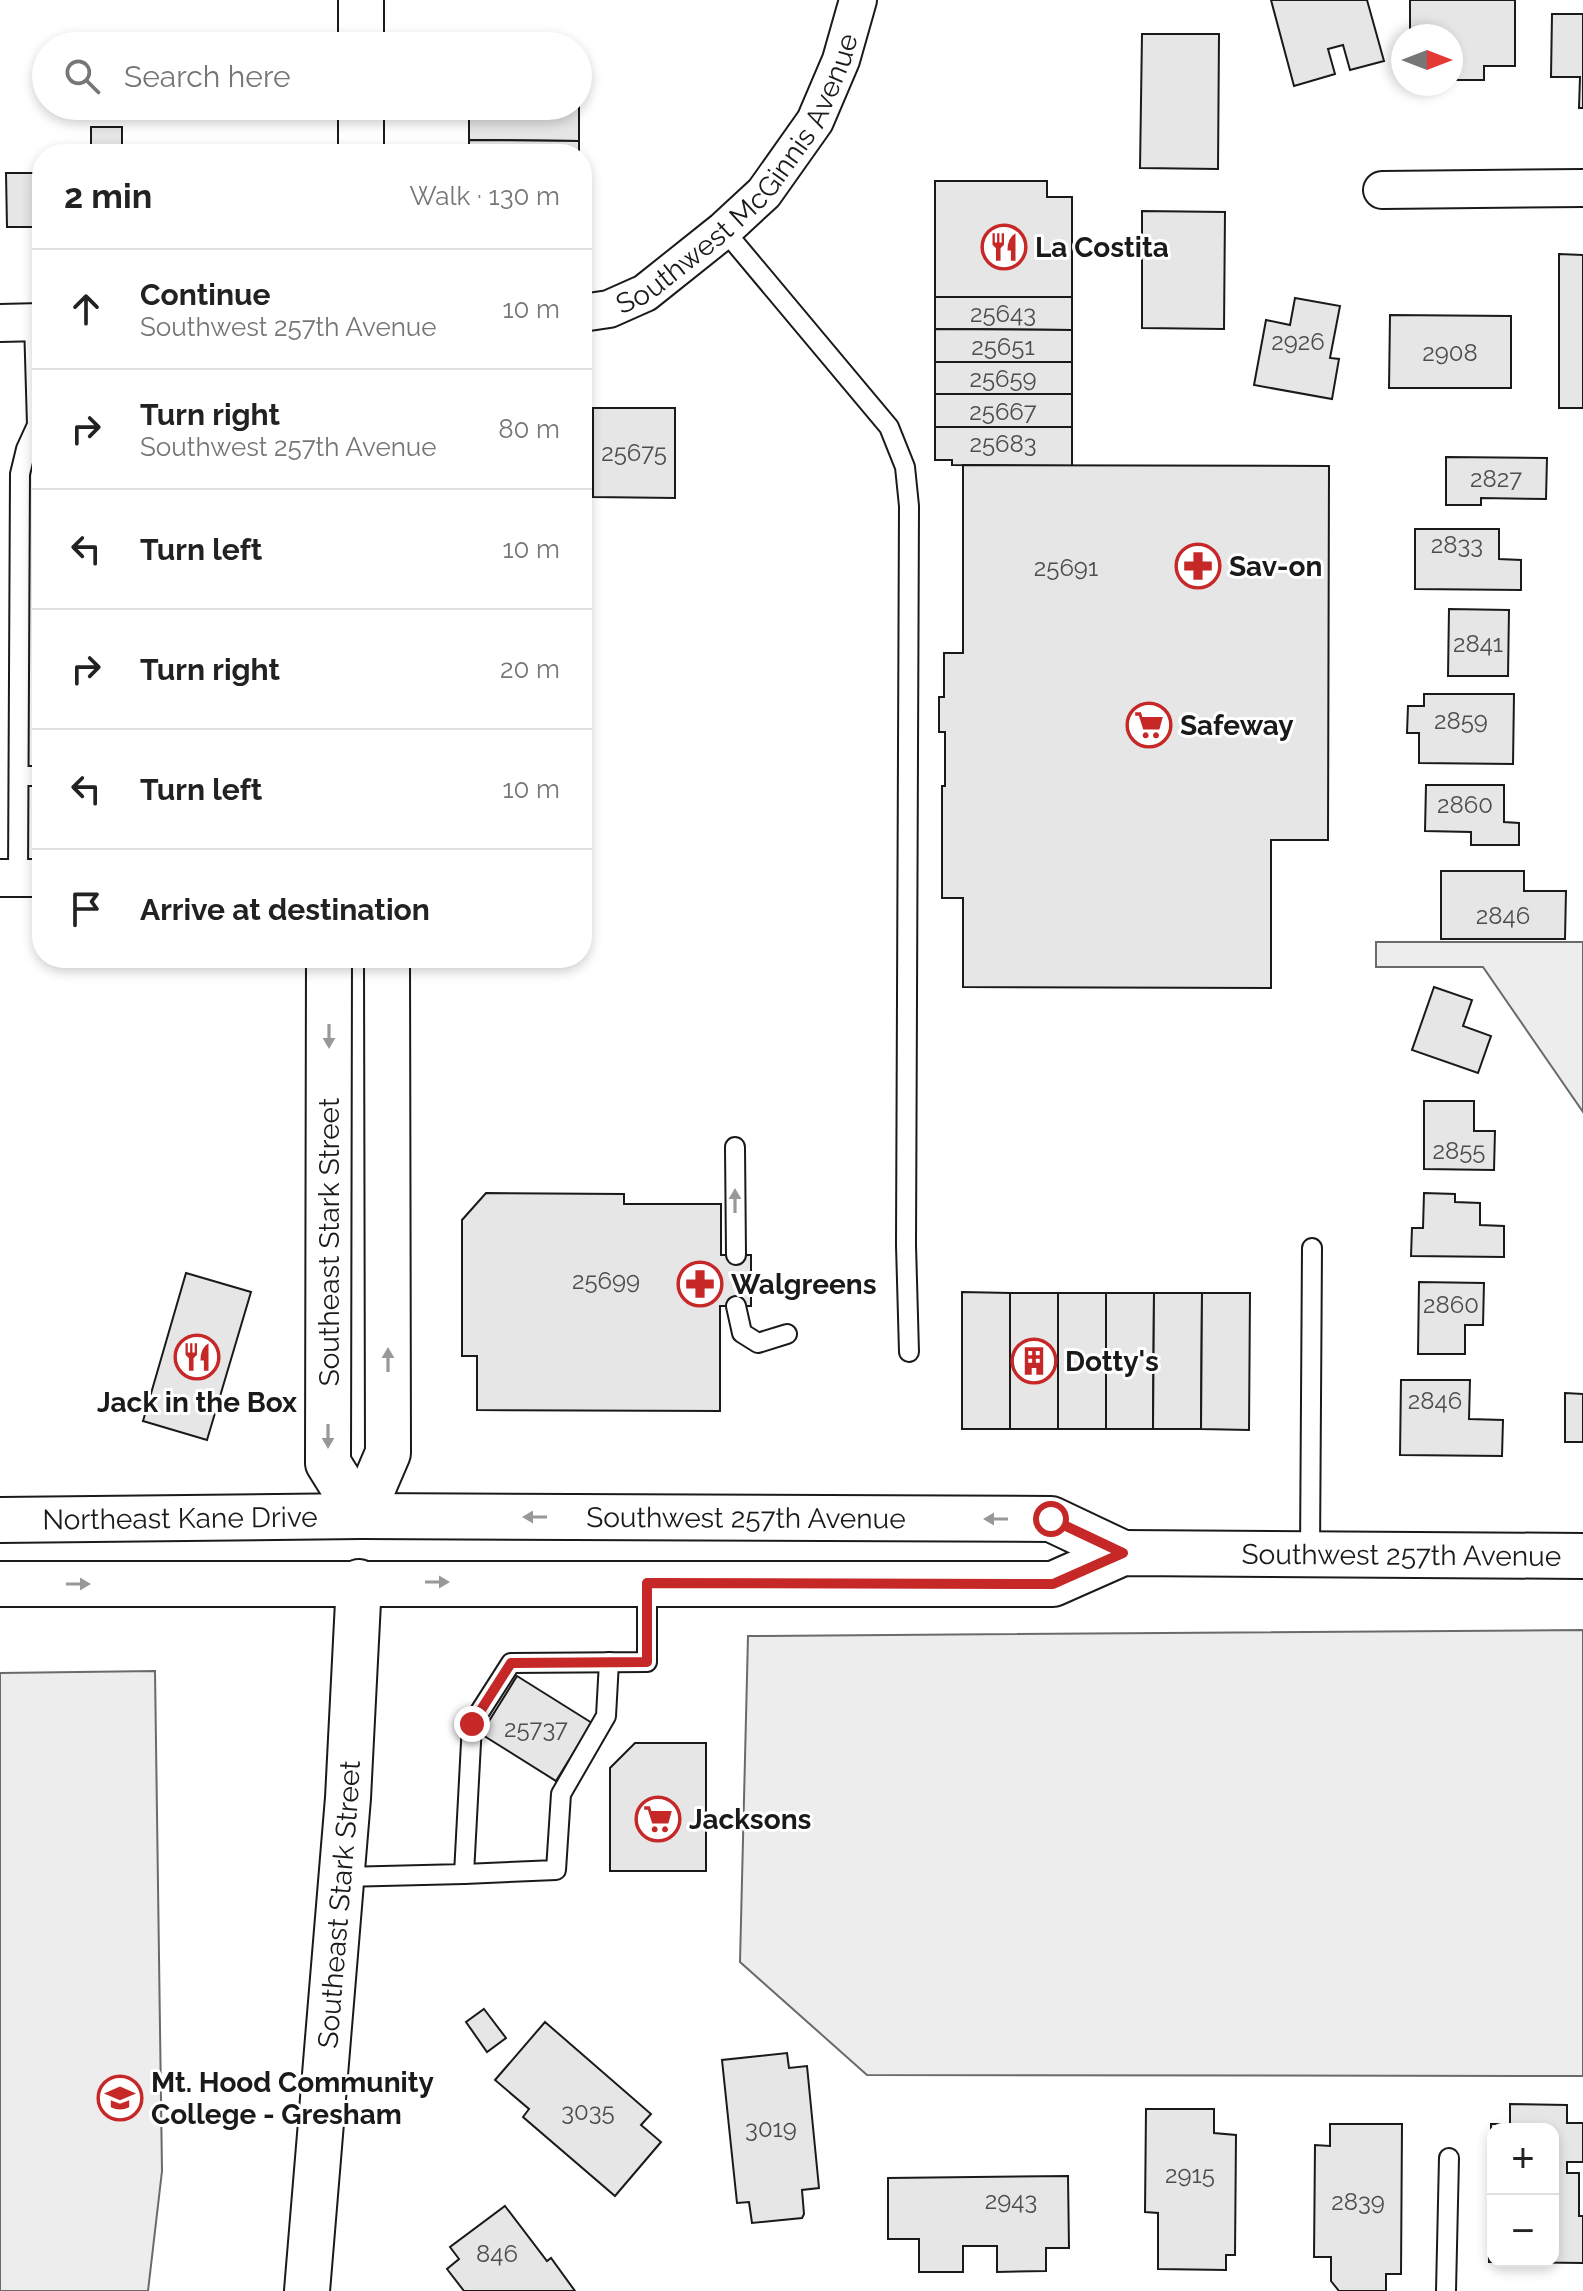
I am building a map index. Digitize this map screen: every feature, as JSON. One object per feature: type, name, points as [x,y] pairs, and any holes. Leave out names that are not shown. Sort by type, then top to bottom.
[{"type":"main road","points":[[361,0],[361,32]]},
{"type":"main road","points":[[361,120],[361,144]]},
{"type":"main road","name":"Southeast Stark Street","points":[[329,968],[328,1463],[361,1516]]},
{"type":"main road","name":"Southeast Stark Street","points":[[307,2291],[348,1798],[361,1516],[388,1453],[387,968]]},
{"type":"main road","name":"Northeast Kane Drive","points":[[0,1520],[361,1516]]},
{"type":"main road","name":"Southwest 257th Avenue","points":[[361,1516],[1051,1519],[1123,1553]]},
{"type":"main road","name":"Southwest 257th Avenue","points":[[359,1582],[1053,1584],[1123,1553],[1583,1556]]},
{"type":"main road","points":[[0,1584],[359,1582]]},
{"type":"street","name":"Southwest McGinnis Avenue","points":[[592,312],[609,309],[645,293],[724,230],[764,193],[815,121],[841,60],[858,0]]},
{"type":"street","points":[[1382,190],[1583,188]]},
{"type":"lane","points":[[724,230],[889,427],[905,467],[909,506],[906,1230],[909,1352]]},
{"type":"lane","points":[[25,322],[32,370]]},
{"type":"lane","points":[[20,878],[20,474],[32,439]]},
{"type":"lane","points":[[19,776],[32,776]]},
{"type":"lane","points":[[735,1147],[736,1255]]},
{"type":"lane","points":[[1310,1554],[1312,1248]]},
{"type":"lane","points":[[736,1306],[742,1333],[758,1343],[787,1334]]},
{"type":"lane","points":[[464,1874],[472,1724],[511,1663],[647,1662],[647,1583]]},
{"type":"lane","points":[[342,1877],[556,1870],[561,1794],[606,1716],[609,1662]]},
{"type":"lane","points":[[1446,2291],[1449,2158]]},
{"type":"shaded area","points":[[1376,942],[1583,942],[1583,1112],[1483,967],[1376,967]]},
{"type":"shaded area","points":[[1583,1630],[1583,2076],[867,2075],[740,1962],[748,1636]]},
{"type":"shaded area","points":[[155,1671],[162,2171],[148,2291],[0,2291],[0,1673]]},
{"type":"building","points":[[1271,0],[1367,0],[1384,61],[1350,70],[1343,45],[1328,49],[1335,74],[1294,86]]},
{"type":"building","points":[[1410,0],[1515,0],[1515,66],[1484,66],[1484,80],[1463,80],[1463,24],[1410,24]]},
{"type":"building","points":[[1552,14],[1583,14],[1583,108],[1579,108],[1580,77],[1551,77]]},
{"type":"building","points":[[1142,34],[1219,34],[1218,169],[1140,168]]},
{"type":"building","points":[[469,120],[579,120],[579,141],[469,140]]},
{"type":"building","points":[[91,127],[122,127],[122,144],[91,144]]},
{"type":"building","points":[[469,140],[579,141],[579,144],[469,144]]},
{"type":"building","points":[[6,173],[32,173],[32,227],[7,227]]},
{"type":"building","name":"La Costita","points":[[935,181],[1047,181],[1047,197],[1072,197],[1072,297],[935,297]]},
{"type":"building","points":[[1142,211],[1225,212],[1224,329],[1142,328]]},
{"type":"building","points":[[1559,254],[1583,255],[1583,408],[1559,408]]},
{"type":"building","points":[[935,297],[1072,297],[1072,330],[935,329]]},
{"type":"building","points":[[1295,298],[1340,306],[1330,358],[1339,359],[1332,399],[1254,385],[1266,320],[1290,325]]},
{"type":"building","points":[[1390,315],[1511,316],[1511,388],[1389,388]]},
{"type":"building","points":[[935,329],[1072,330],[1072,362],[935,362]]},
{"type":"building","points":[[935,362],[1072,362],[1072,394],[935,394]]},
{"type":"building","points":[[935,394],[1072,394],[1072,427],[935,427]]},
{"type":"building","points":[[593,408],[675,408],[675,498],[593,497]]},
{"type":"building","points":[[935,427],[1072,427],[1072,466],[952,465],[952,460],[935,460]]},
{"type":"building","points":[[1446,457],[1547,458],[1546,499],[1481,498],[1481,505],[1446,505]]},
{"type":"building","points":[[963,465],[1329,466],[1328,840],[1271,840],[1271,988],[963,987],[963,898],[942,898],[945,732],[939,732],[939,697],[944,697],[944,653],[963,653]]},
{"type":"building","points":[[1415,529],[1499,529],[1499,559],[1521,560],[1521,590],[1415,589]]},
{"type":"building","points":[[1449,609],[1509,610],[1508,676],[1448,676]]},
{"type":"building","points":[[1424,694],[1514,694],[1513,764],[1419,763],[1419,733],[1407,733],[1408,706],[1424,706]]},
{"type":"building","points":[[1426,785],[1504,785],[1504,822],[1519,823],[1519,845],[1471,845],[1471,832],[1425,831]]},
{"type":"building","points":[[1441,871],[1524,871],[1524,891],[1566,891],[1565,939],[1441,939]]},
{"type":"building","points":[[1434,987],[1472,1000],[1463,1026],[1491,1036],[1478,1073],[1412,1050]]},
{"type":"building","points":[[1424,1101],[1474,1101],[1474,1131],[1495,1131],[1494,1170],[1424,1169]]},
{"type":"building","name":"Walgreens","points":[[486,1193],[624,1194],[624,1204],[721,1204],[721,1255],[751,1255],[751,1306],[720,1306],[720,1411],[477,1410],[477,1356],[462,1356],[462,1220]]},
{"type":"building","points":[[1424,1193],[1455,1194],[1455,1202],[1480,1203],[1480,1225],[1504,1226],[1504,1257],[1411,1256],[1412,1228],[1423,1228]]},
{"type":"building","name":"Jack in the Box","points":[[186,1273],[251,1292],[207,1440],[143,1421]]},
{"type":"building","points":[[1419,1282],[1484,1283],[1483,1325],[1465,1325],[1465,1354],[1418,1354]]},
{"type":"building","points":[[962,1292],[1010,1293],[1010,1429],[962,1429]]},
{"type":"building","name":"Dotty's","points":[[1010,1293],[1058,1293],[1058,1429],[1010,1429]]},
{"type":"building","points":[[1058,1293],[1106,1293],[1106,1429],[1058,1429]]},
{"type":"building","points":[[1106,1293],[1154,1293],[1153,1429],[1106,1429]]},
{"type":"building","points":[[1154,1293],[1202,1293],[1201,1429],[1153,1429]]},
{"type":"building","points":[[1202,1293],[1250,1293],[1249,1430],[1201,1429]]},
{"type":"building","points":[[1401,1380],[1470,1380],[1469,1419],[1503,1420],[1502,1456],[1400,1455]]},
{"type":"building","points":[[1565,1393],[1583,1394],[1583,1442],[1565,1442]]},
{"type":"building","points":[[517,1676],[592,1723],[556,1781],[481,1734]]},
{"type":"building","name":"Jacksons","points":[[635,1743],[706,1743],[706,1871],[610,1871],[610,1768]]},
{"type":"building","points":[[484,2009],[506,2038],[487,2052],[466,2022]]},
{"type":"building","points":[[545,2022],[651,2114],[641,2125],[661,2142],[615,2196],[523,2117],[529,2109],[495,2080]]},
{"type":"building","points":[[787,2053],[789,2068],[807,2066],[819,2188],[802,2190],[802,2218],[752,2223],[749,2202],[737,2203],[722,2060]]},
{"type":"building","points":[[1510,2104],[1567,2105],[1567,2123],[1583,2123],[1583,2162],[1567,2162],[1567,2173],[1579,2173],[1583,2263],[1559,2263],[1559,2123],[1510,2123]]},
{"type":"building","points":[[1146,2109],[1214,2109],[1214,2133],[1236,2135],[1235,2255],[1226,2255],[1226,2270],[1158,2269],[1158,2213],[1145,2212]]},
{"type":"building","points":[[1330,2124],[1402,2124],[1401,2274],[1386,2274],[1386,2291],[1339,2291],[1331,2281],[1331,2257],[1314,2257],[1315,2145],[1330,2146]]},
{"type":"building","points":[[1068,2176],[1069,2248],[1046,2248],[1046,2271],[997,2272],[997,2246],[963,2246],[963,2272],[919,2272],[919,2239],[888,2239],[888,2178]]},
{"type":"building","points":[[505,2206],[547,2261],[551,2258],[575,2291],[464,2291],[447,2269],[459,2259],[450,2247]]},
{"type":"place","name":"La Costita","points":[[1004,247]]},
{"type":"place","name":"Sav-on","points":[[1198,566]]},
{"type":"place","name":"Safeway","points":[[1149,725]]},
{"type":"place","name":"Walgreens","points":[[700,1284]]},
{"type":"place","name":"Jack in the Box","points":[[197,1357]]},
{"type":"place","name":"Dotty's","points":[[1034,1361]]},
{"type":"place","name":"Jacksons","points":[[658,1819]]},
{"type":"place","name":"Mt. Hood Community College - Gresham","points":[[120,2098]]},
{"type":"route","points":[[472,1724],[511,1663],[647,1662],[647,1583],[1053,1584],[1123,1553],[1051,1519]]}]
